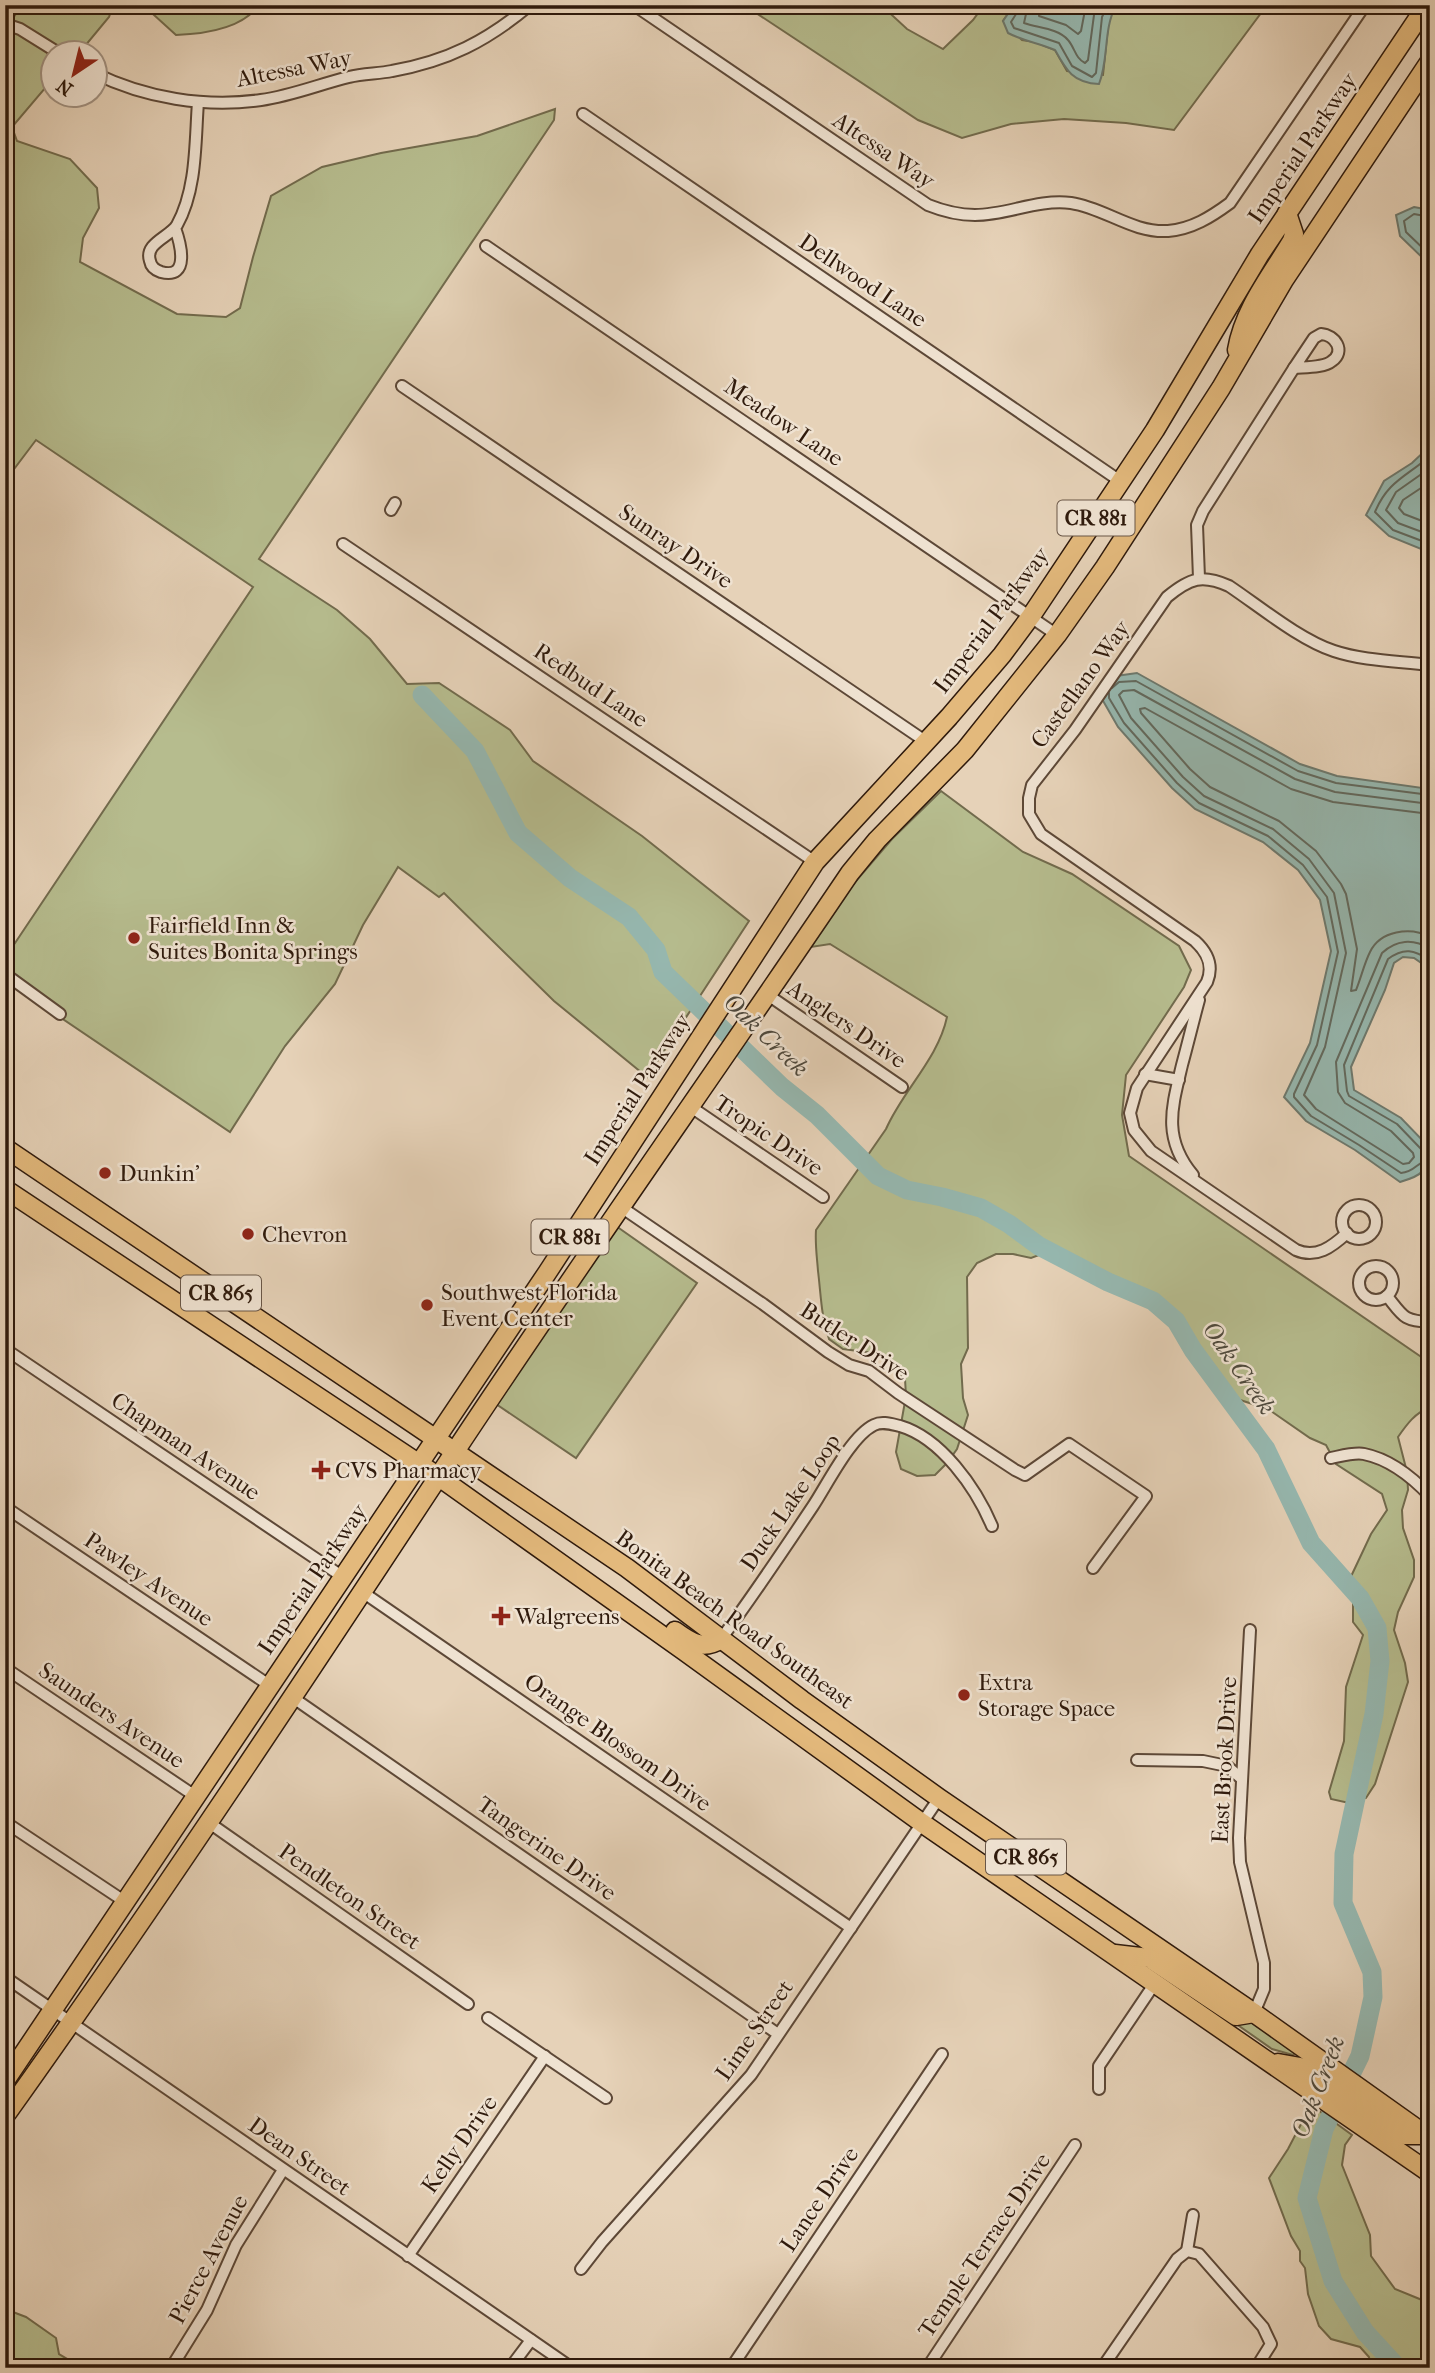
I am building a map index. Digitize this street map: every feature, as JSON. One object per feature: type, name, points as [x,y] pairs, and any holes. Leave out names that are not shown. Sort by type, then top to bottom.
[{"type":"main road","name":"Imperial Parkway","points":[[5,2081],[547,1273],[815,862],[1002,655],[1031,616],[1156,430],[1287,213],[1427,5]]},
{"type":"main road","name":"Imperial Parkway","points":[[5,2116],[208,1822],[455,1451],[850,873],[877,840],[965,750],[1057,635],[1105,567],[1235,364],[1284,280],[1430,61]]},
{"type":"main road","points":[[1235,364],[1240,333],[1248,312],[1292,241],[1294,234],[1287,213]]},
{"type":"main road","points":[[661,1097],[691,1107]]},
{"type":"main road","name":"Bonita Beach Road Southeast","points":[[5,1148],[627,1568],[802,1700],[939,1798],[1254,2013],[1326,2082],[1365,2110],[1430,2173]]},
{"type":"main road","points":[[621,1207],[614,1200],[613,1191],[623,1155]]},
{"type":"main road","name":"Bonita Beach Road Southeast","points":[[5,1189],[439,1477],[922,1824],[1270,2062],[1326,2082],[1365,2110]]},
{"type":"main road","points":[[591,1585],[618,1591],[690,1642],[701,1646],[712,1645],[721,1639]]},
{"type":"main road","points":[[1112,1954],[1149,1958],[1236,2016],[1254,2013]]},
{"type":"main road","points":[[1365,2110],[1390,2128],[1404,2134],[1427,2133]]},
{"type":"street","name":"Altessa Way","points":[[108,78],[165,97],[198,102],[262,100],[352,76],[391,72],[469,48],[512,21],[530,5]]},
{"type":"street","name":"Altessa Way","points":[[634,5],[928,205],[943,211],[976,215],[1037,203],[1072,203],[1141,229],[1164,231],[1183,229],[1201,222],[1230,203],[1365,5]]},
{"type":"street","points":[[5,24],[20,29],[38,40]]},
{"type":"street","points":[[176,228],[192,183],[198,102]]},
{"type":"street","name":"Dellwood Lane","points":[[583,114],[1120,481]]},
{"type":"street","name":"Meadow Lane","points":[[486,246],[1057,635]]},
{"type":"street","points":[[1294,368],[1203,511],[1197,525],[1199,578],[1214,579],[1229,586],[1311,641],[1332,651],[1430,665]]},
{"type":"street","name":"Sunray Drive","points":[[402,386],[925,741]]},
{"type":"street","name":"Redbud Lane","points":[[343,544],[815,862]]},
{"type":"street","name":"Castellano Way","points":[[1199,578],[1183,584],[1167,597],[1075,730],[1036,778],[1030,791],[1028,806],[1032,821],[1047,839],[1206,953],[1210,975],[1136,1088],[1130,1105],[1134,1130],[1151,1151],[1303,1253],[1323,1251],[1347,1233]]},
{"type":"street","points":[[5,974],[60,1014]]},
{"type":"street","name":"Castellano Way","points":[[1200,994],[1172,1110],[1172,1135],[1183,1162],[1202,1185]]},
{"type":"street","name":"Anglers Drive","points":[[768,995],[902,1087]]},
{"type":"street","points":[[1145,1074],[1179,1080]]},
{"type":"street","name":"Tropic Drive","points":[[691,1107],[823,1197]]},
{"type":"street","name":"Butler Drive","points":[[621,1207],[828,1352],[869,1371],[898,1394],[1015,1470],[1025,1475],[1069,1444],[1146,1496],[1093,1568]]},
{"type":"street","points":[[1387,1296],[1402,1315],[1411,1321],[1430,1322]]},
{"type":"street","name":"Chapman Avenue","points":[[5,1349],[343,1577]]},
{"type":"street","name":"Duck Lake Loop","points":[[721,1639],[849,1449],[870,1427],[878,1423],[907,1428],[942,1451],[983,1505],[992,1526]]},
{"type":"street","points":[[1331,1458],[1363,1453],[1389,1464],[1415,1480],[1430,1496]]},
{"type":"street","name":"Pawley Avenue","points":[[5,1507],[270,1685]]},
{"type":"street","name":"Orange Blossom Drive","points":[[361,1591],[851,1928]]},
{"type":"street","name":"East Brook Drive","points":[[1250,1630],[1239,1826],[1240,1862],[1264,1963],[1264,1989],[1254,2013]]},
{"type":"street","name":"Saunders Avenue","points":[[5,1668],[195,1796]]},
{"type":"street","name":"Tangerine Drive","points":[[292,1697],[778,2034]]},
{"type":"street","points":[[1137,1760],[1203,1761],[1227,1766],[1242,1779]]},
{"type":"street","name":"Lime Street","points":[[581,2269],[602,2242],[740,2090],[939,1798]]},
{"type":"street","points":[[5,1822],[124,1901]]},
{"type":"street","name":"Pendleton Street","points":[[208,1822],[468,2004]]},
{"type":"street","name":"Dean Street","points":[[5,1977],[572,2368]]},
{"type":"street","points":[[1099,2089],[1099,2066],[1154,1983]]},
{"type":"street","points":[[488,2018],[606,2098]]},
{"type":"street","name":"Lance Drive","points":[[731,2368],[942,2054]]},
{"type":"street","name":"Kelly Drive","points":[[408,2256],[545,2056]]},
{"type":"street","name":"Temple Terrace Drive","points":[[926,2368],[1076,2146]]},
{"type":"street","name":"Pierce Avenue","points":[[171,2368],[207,2310],[236,2245],[283,2170]]},
{"type":"street","points":[[1102,2368],[1177,2259],[1187,2251],[1193,2215]]},
{"type":"street","points":[[1187,2251],[1199,2254],[1263,2327],[1270,2344],[1256,2368]]},
{"type":"street","points":[[510,2368],[531,2340]]},
{"type":"green space","points":[[22,5],[113,5],[109,17],[92,38],[38,38],[38,96],[12,127],[17,141],[70,159],[97,188],[99,208],[83,238],[80,262],[177,314],[226,317],[240,308],[271,196],[322,167],[381,153],[477,136],[555,109],[554,120],[259,559],[337,610],[370,639],[407,684],[439,683],[510,730],[533,761],[642,836],[749,921],[647,1077],[554,1001],[444,893],[439,897],[398,867],[363,925],[335,984],[285,1046],[230,1132],[5,980],[5,958],[253,587],[36,440],[5,481],[5,30]]},
{"type":"green space","points":[[143,5],[259,5],[243,20],[222,29],[176,35]]},
{"type":"green space","points":[[744,5],[881,5],[907,29],[943,49],[973,20],[984,5],[1014,5],[1003,21],[1022,40],[1055,50],[1067,71],[1103,75],[1109,18],[1116,5],[1267,5],[1174,130],[1126,123],[1064,119],[1011,124],[962,138],[918,120]]},
{"type":"green space","points":[[941,791],[1023,852],[1072,874],[1179,946],[1191,970],[1184,987],[1126,1075],[1122,1115],[1129,1156],[1430,1363],[1430,1407],[1408,1423],[1398,1437],[1407,1472],[1408,1490],[1402,1510],[1403,1528],[1414,1560],[1414,1577],[1398,1612],[1394,1630],[1408,1682],[1375,1784],[1366,1798],[1349,1803],[1331,1799],[1329,1792],[1344,1741],[1346,1687],[1363,1635],[1353,1622],[1353,1593],[1347,1585],[1371,1534],[1387,1510],[1382,1494],[1336,1464],[1326,1445],[1310,1438],[1268,1409],[1234,1398],[1207,1376],[1167,1319],[1131,1294],[1065,1256],[1047,1252],[1031,1258],[996,1254],[977,1263],[967,1277],[968,1348],[961,1364],[963,1398],[968,1415],[957,1449],[935,1475],[917,1476],[901,1469],[896,1452],[906,1396],[905,1379],[881,1354],[843,1349],[829,1339],[824,1322],[816,1230],[886,1129],[928,1061],[947,1017],[830,944],[811,947],[844,895],[892,839]]},
{"type":"green space","points":[[616,1226],[697,1283],[576,1458],[496,1404]]},
{"type":"green space","points":[[1248,2020],[1295,2053],[1293,2055],[1272,2049],[1232,2021]]},
{"type":"green space","points":[[1311,2105],[1352,2135],[1345,2145],[1342,2165],[1370,2235],[1371,2256],[1395,2289],[1430,2306],[1430,2368],[1371,2368],[1369,2357],[1360,2347],[1331,2339],[1319,2326],[1308,2294],[1300,2251],[1291,2236],[1269,2178]]},
{"type":"green space","points":[[5,2309],[26,2317],[56,2338],[59,2354],[79,2366],[78,2368],[5,2368]]},
{"type":"water","points":[[1014,5],[1116,5],[1109,24],[1099,84],[1083,81],[1071,74],[1055,50],[1008,33],[1003,21]]},
{"type":"water","points":[[1414,207],[1430,210],[1430,265],[1400,236],[1396,215]]},
{"type":"water","points":[[1430,446],[1430,550],[1426,551],[1389,536],[1366,515],[1384,481],[1412,463]]},
{"type":"water","points":[[1137,673],[1300,764],[1337,776],[1430,789],[1430,969],[1414,958],[1403,957],[1394,963],[1351,1067],[1354,1090],[1401,1118],[1429,1147],[1425,1167],[1414,1177],[1400,1182],[1355,1150],[1306,1121],[1284,1097],[1310,1043],[1331,951],[1320,900],[1298,870],[1263,842],[1195,809],[1172,788],[1118,727],[1102,699],[1116,676]]},
{"type":"waterway","name":"Oak Creek","points":[[422,695],[475,751],[518,833],[570,878],[629,917],[656,950],[663,972],[782,1087],[817,1115],[878,1176],[907,1190],[981,1208],[1039,1246],[1108,1282],[1153,1301],[1176,1321],[1193,1350],[1266,1449],[1311,1543],[1360,1598],[1377,1628],[1380,1661],[1374,1714],[1344,1854],[1343,1903],[1372,1972],[1373,1997],[1360,2056],[1324,2129],[1307,2198],[1333,2281],[1365,2332],[1398,2368]]},
{"type":"waterway","points":[[5,2367],[11,2368]]},
{"type":"place","name":"Fairfield Inn & Suites Bonita Springs","points":[[134,938]]},
{"type":"place","name":"Dunkin'","points":[[105,1173]]},
{"type":"place","name":"Chevron","points":[[248,1234]]},
{"type":"place","name":"Southwest Florida Event Center","points":[[427,1305]]},
{"type":"place","name":"CVS Pharmacy","points":[[321,1470]]},
{"type":"place","name":"Walgreens","points":[[501,1616]]},
{"type":"place","name":"Extra Storage Space","points":[[964,1695]]}]
